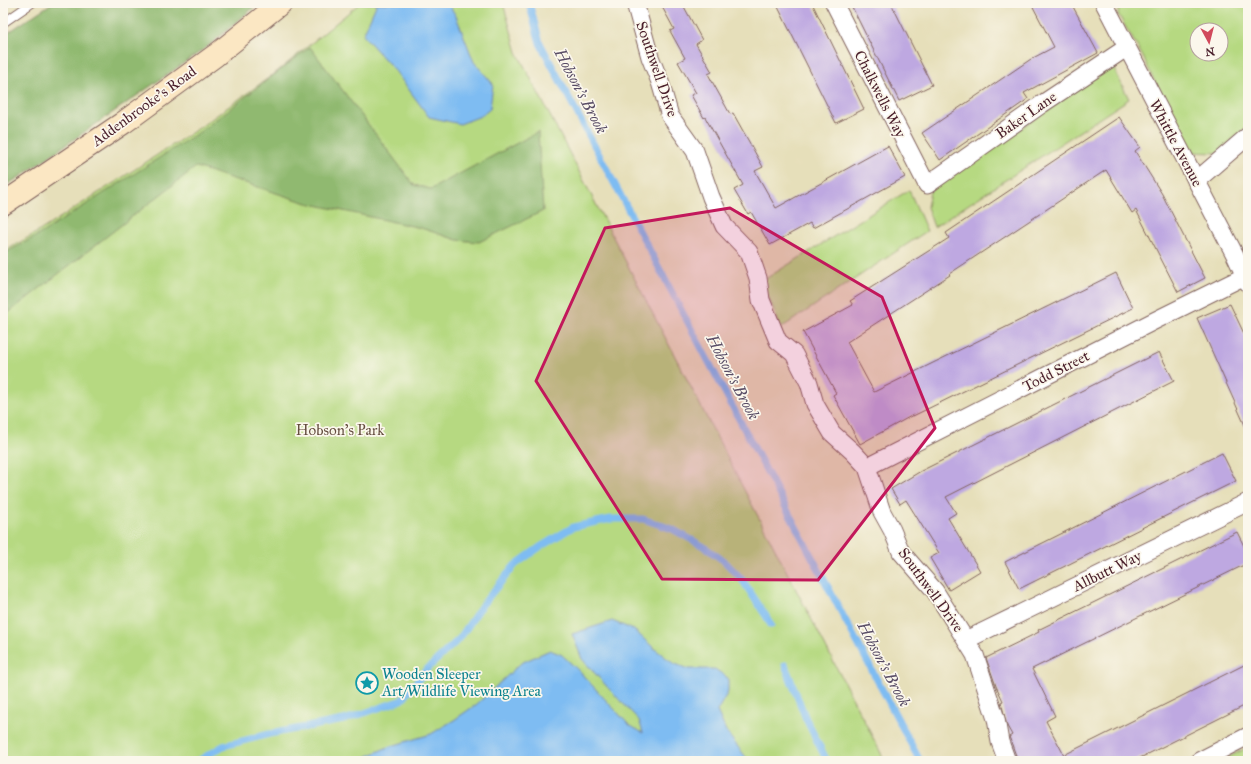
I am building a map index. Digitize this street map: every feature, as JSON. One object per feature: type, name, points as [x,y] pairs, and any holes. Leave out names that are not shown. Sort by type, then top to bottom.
[{"type":"street","name":"Addenbrooke's Road","points":[[3,204],[123,123],[216,55],[281,3]]},
{"type":"street","name":"Southwell Drive","points":[[635,3],[650,57],[660,82],[670,116],[695,151],[711,197],[724,226],[749,252],[758,278],[761,300],[778,341],[794,354],[809,383],[815,404],[832,433],[854,452],[868,467],[882,512],[892,530],[901,552],[935,591],[975,655],[996,719],[1000,742],[1007,761]]},
{"type":"street","name":"Chalkwells Way","points":[[834,3],[926,185]]},
{"type":"street","name":"Whittle Avenue","points":[[1104,3],[1126,48],[1235,255],[1246,280]]},
{"type":"street","name":"Baker Lane","points":[[926,185],[1042,104],[1126,48]]},
{"type":"street","points":[[1196,181],[1248,136]]},
{"type":"street","name":"Todd Street","points":[[868,467],[1147,324],[1246,280]]},
{"type":"street","name":"Allbutt Way","points":[[966,640],[1248,502]]},
{"type":"street","points":[[1199,761],[1248,736]]},
{"type":"lane","points":[[3,23],[32,3]]},
{"type":"highlighted area","points":[[730,208],[882,297],[935,428],[818,580],[662,579],[536,381],[605,228]]},
{"type":"green space","points":[[52,3],[259,3],[207,47],[3,187],[3,36]]},
{"type":"green space","name":"Hobson's Park","points":[[360,3],[503,3],[517,52],[885,761],[3,761],[3,252],[41,230],[199,128],[278,71]]},
{"type":"green space","points":[[1120,3],[1248,3],[1248,126],[1217,153],[1188,152],[1142,55],[1118,14]]},
{"type":"green space","points":[[310,47],[414,185],[431,189],[538,132],[543,211],[479,242],[457,240],[421,228],[307,203],[196,167],[3,317],[3,254],[40,234],[201,131]]},
{"type":"green space","points":[[1112,65],[1129,99],[934,227],[927,207],[930,191]]},
{"type":"green space","points":[[909,190],[927,231],[781,328],[762,281]]},
{"type":"green space","points":[[1248,747],[1248,761],[1221,761]]},
{"type":"water","points":[[377,3],[448,3],[456,16],[474,62],[493,84],[490,109],[481,116],[460,124],[429,117],[396,72],[363,35]]},
{"type":"water","points":[[612,621],[634,630],[673,663],[688,669],[715,669],[728,678],[728,692],[717,711],[727,733],[749,761],[356,761],[388,747],[431,734],[477,704],[521,663],[550,650],[562,655],[629,725],[643,733],[639,720],[582,659],[572,634]]},
{"type":"building","points":[[660,3],[682,3],[702,40],[696,44],[712,72],[708,74],[730,114],[733,113],[763,167],[755,171],[776,208],[888,146],[905,177],[813,228],[810,223],[770,245],[751,212],[748,214],[734,190],[743,185],[691,95],[696,93],[678,62],[685,58],[670,31],[674,29]]},
{"type":"building","points":[[776,3],[812,3],[864,109],[836,123]]},
{"type":"building","points":[[850,3],[891,3],[932,85],[899,101]]},
{"type":"building","points":[[1031,3],[1071,3],[1098,53],[1024,93],[1028,99],[940,160],[922,133],[1031,59],[1054,47]]},
{"type":"building","points":[[1119,117],[1140,147],[1135,151],[1162,194],[1205,278],[1178,292],[1136,210],[1132,213],[1106,170],[847,342],[874,392],[1116,273],[1133,308],[913,415],[860,444],[833,395],[836,393],[803,332],[853,305],[850,301],[949,238],[946,233]]},
{"type":"building","points":[[1230,304],[1248,342],[1248,432],[1197,318]]},
{"type":"building","points":[[1159,352],[1174,381],[946,497],[956,513],[948,518],[980,571],[949,590],[930,558],[939,553],[906,500],[900,504],[891,489],[921,471]]},
{"type":"building","points":[[1222,453],[1236,481],[1019,589],[1005,562]]},
{"type":"building","points":[[1237,532],[1248,554],[1248,563],[1032,669],[1055,716],[1046,721],[1064,755],[1248,663],[1248,704],[1134,761],[1018,761],[1009,737],[1012,735],[1007,726],[1001,702],[1003,701],[986,658],[1039,632],[1038,630]]},
{"type":"waterway","name":"Hobson's Brook","points":[[529,3],[540,43],[920,761]]},
{"type":"waterway","points":[[198,761],[223,746],[269,734],[344,720],[402,700],[426,670],[460,638],[482,605],[515,565],[540,547],[573,527],[611,519],[643,519],[672,529],[703,546],[724,561],[741,578],[771,625]]},
{"type":"waterway","points":[[785,665],[806,719],[827,761]]},
{"type":"place","name":"Wooden Sleeper Art/Wildlife Viewing Area","points":[[367,683]]}]
